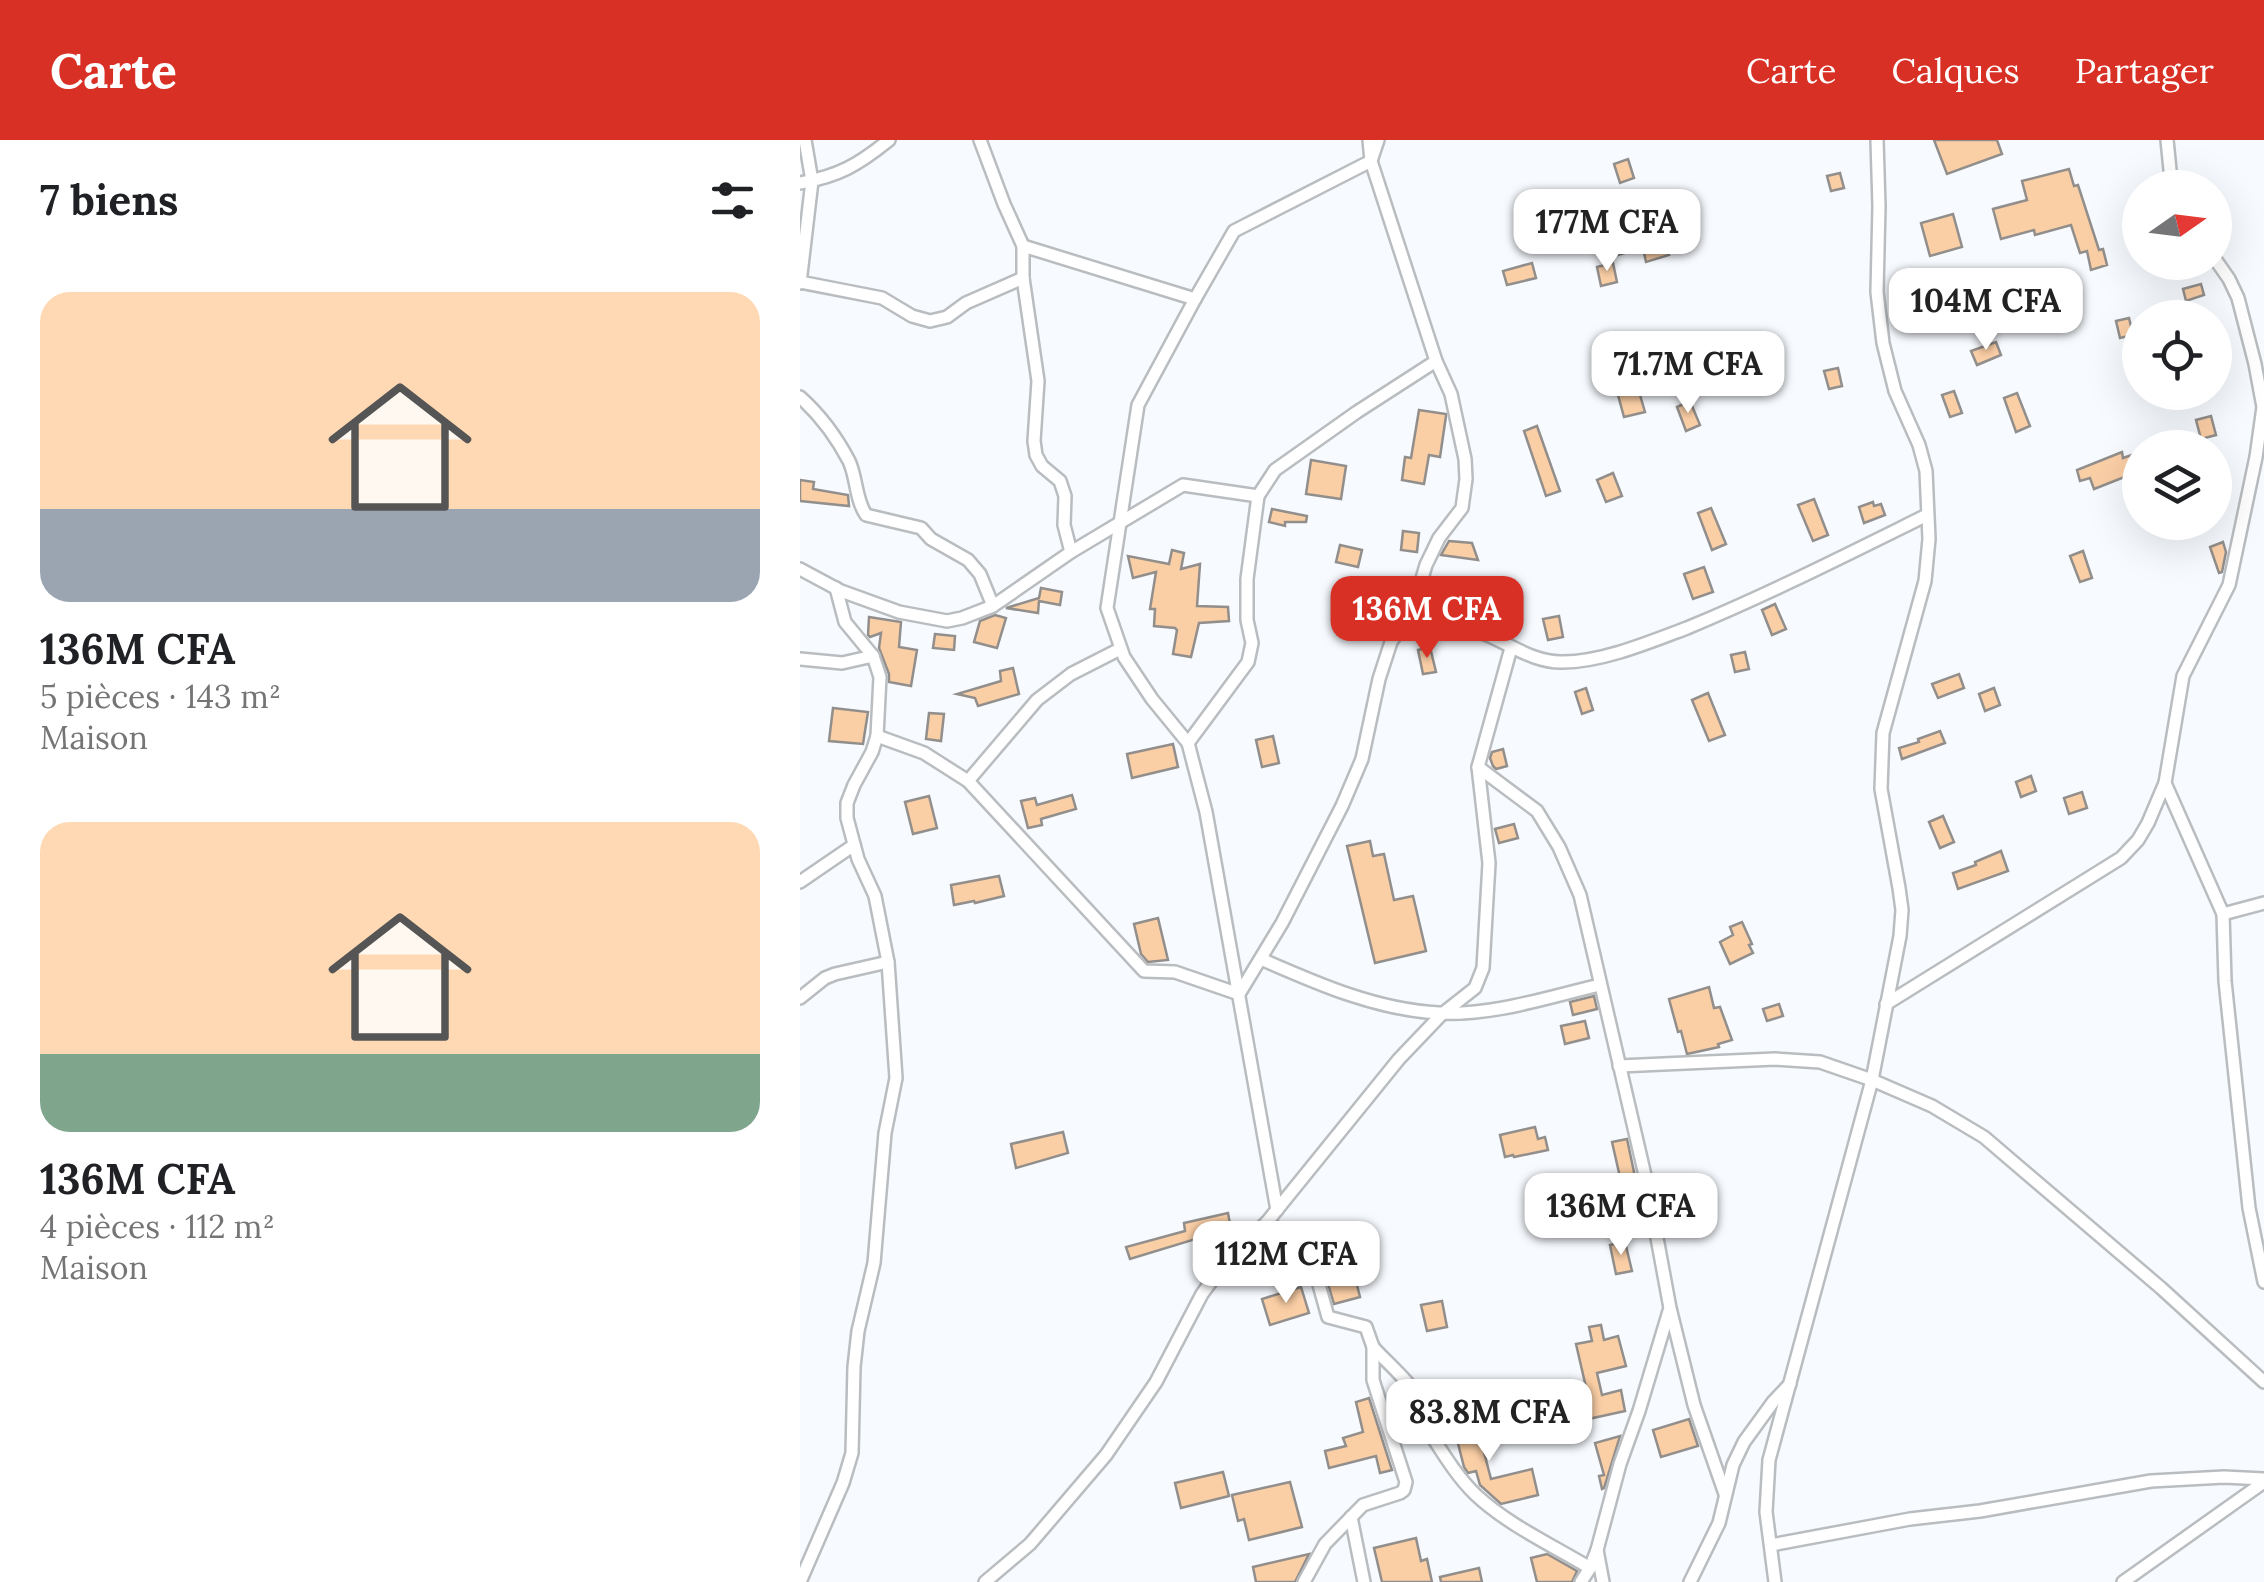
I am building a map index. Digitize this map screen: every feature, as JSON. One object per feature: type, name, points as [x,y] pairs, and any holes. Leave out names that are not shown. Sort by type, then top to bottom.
[{"type":"street","points":[[805,140],[800,282],[882,298],[912,316],[930,321],[947,317],[966,303],[1023,278]]},
{"type":"street","points":[[806,182],[834,176],[865,159],[888,140]]},
{"type":"street","points":[[980,140],[1023,246],[1023,278],[1038,381],[1036,456],[1060,481],[1071,552]]},
{"type":"street","points":[[1239,994],[1262,960],[1342,806],[1362,759],[1378,679],[1391,642],[1413,609],[1439,538],[1462,508],[1465,459],[1451,394],[1436,361],[1371,160],[1369,140]]},
{"type":"street","points":[[1278,1210],[1206,812],[1188,743],[1120,649],[1106,608],[1138,405],[1194,299],[1234,231],[1371,160],[1378,140]]},
{"type":"street","points":[[1775,1582],[1766,1512],[1769,1460],[1872,1080],[1896,962],[1902,910],[1881,789],[1884,733],[1925,581],[1929,539],[1926,472],[1919,445],[1894,391],[1882,343],[1876,292],[1877,140]]},
{"type":"street","points":[[2168,140],[2170,170]]},
{"type":"street","points":[[1023,246],[1194,299]]},
{"type":"street","points":[[1886,1004],[2121,858],[2148,823],[2165,784],[2183,676],[2229,585],[2256,457],[2263,407],[2238,298],[2229,280]]},
{"type":"street","points":[[1188,743],[1248,662],[1252,643],[1247,620],[1248,579],[1258,496],[1276,470],[1436,361]]},
{"type":"street","points":[[800,396],[816,411],[850,463],[860,506],[866,514],[920,528],[931,539],[968,560],[980,574],[993,606]]},
{"type":"street","points":[[800,569],[836,588],[899,612],[947,621],[993,606],[1071,552],[1183,484],[1258,496]]},
{"type":"street","points":[[1413,609],[1537,658],[1562,662],[1610,654],[1647,644],[1786,586],[1928,514]]},
{"type":"street","points":[[800,1582],[852,1453],[858,1331],[874,1262],[885,1133],[896,1078],[888,962],[875,896],[846,818],[847,803],[876,736],[880,677],[874,656],[845,622],[836,588]]},
{"type":"street","points":[[986,1582],[1030,1544],[1106,1456],[1156,1382],[1202,1294],[1221,1268],[1268,1222],[1399,1059],[1442,1014],[1475,988],[1483,968],[1489,863],[1478,767],[1510,648]]},
{"type":"street","points":[[968,781],[1038,700],[1071,674],[1120,649]]},
{"type":"street","points":[[800,659],[842,663],[874,656]]},
{"type":"street","points":[[876,736],[924,753],[968,781],[1144,971],[1175,972],[1239,994]]},
{"type":"street","points":[[1478,767],[1537,811],[1559,847],[1580,895],[1647,1184],[1670,1308],[1694,1404],[1725,1494]]},
{"type":"street","points":[[2165,784],[2223,914],[2225,981],[2249,1208],[2264,1282]]},
{"type":"street","points":[[800,882],[854,845]]},
{"type":"street","points":[[2223,914],[2264,903]]},
{"type":"street","points":[[1262,960],[1322,985],[1396,1008],[1442,1014],[1499,1008],[1600,985]]},
{"type":"street","points":[[800,998],[825,978],[888,962]]},
{"type":"street","points":[[1618,1066],[1775,1059],[1820,1062],[1932,1106],[1984,1138],[2161,1288],[2264,1382]]},
{"type":"street","points":[[1268,1222],[1309,1250],[1328,1317],[1366,1327],[1373,1347],[1373,1380],[1406,1487],[1400,1493],[1362,1505],[1325,1544],[1304,1582]]},
{"type":"street","points":[[1580,1582],[1597,1550],[1670,1308]]},
{"type":"street","points":[[1373,1347],[1414,1391],[1424,1424],[1465,1483],[1529,1532],[1590,1568]]},
{"type":"street","points":[[1690,1582],[1719,1523],[1733,1465],[1744,1442],[1791,1383]]},
{"type":"street","points":[[1770,1545],[2151,1481],[2224,1477],[2264,1480]]},
{"type":"street","points":[[2123,1582],[2264,1480]]},
{"type":"street","points":[[1351,1518],[1364,1582]]},
{"type":"street","points":[[1597,1550],[1603,1582]]},
{"type":"building","points":[[1934,140],[1997,140],[2002,154],[1947,174]]},
{"type":"building","points":[[1628,159],[1634,178],[1620,183],[1614,164]]},
{"type":"building","points":[[2069,169],[2107,265],[2091,270],[2087,251],[2080,253],[2071,225],[2001,239],[1993,209],[2027,200],[2022,181]]},
{"type":"building","points":[[1840,173],[1844,188],[1831,191],[1827,176]]},
{"type":"building","points":[[1650,204],[1669,255],[1646,262],[1643,248],[1610,257],[1601,226],[1633,217],[1631,212]]},
{"type":"building","points":[[1953,214],[1962,247],[1930,256],[1921,223]]},
{"type":"building","points":[[1532,263],[1536,278],[1507,285],[1503,271]]},
{"type":"building","points":[[1613,263],[1617,282],[1601,286],[1597,267]]},
{"type":"building","points":[[1934,284],[1939,302],[1923,306],[1919,287]]},
{"type":"building","points":[[2201,284],[2204,295],[2186,300],[2183,289]]},
{"type":"building","points":[[1979,300],[1983,321],[1960,330],[1953,309]]},
{"type":"building","points":[[2122,320],[2122,338],[2120,338],[2116,321]]},
{"type":"building","points":[[1996,342],[2001,355],[1977,365],[1971,351]]},
{"type":"building","points":[[1712,356],[1721,377],[1706,383],[1697,362]]},
{"type":"building","points":[[1838,368],[1842,386],[1829,389],[1824,371]]},
{"type":"building","points":[[1635,378],[1645,412],[1624,417],[1615,384]]},
{"type":"building","points":[[1954,391],[1962,413],[1950,417],[1942,395]]},
{"type":"building","points":[[2017,393],[2030,426],[2016,432],[2004,398]]},
{"type":"building","points":[[1690,401],[1700,425],[1686,431],[1677,407]]},
{"type":"building","points":[[1419,410],[1446,414],[1440,457],[1429,455],[1424,484],[1402,480],[1405,457],[1411,458]]},
{"type":"building","points":[[2211,416],[2215,430],[2199,430],[2196,420]]},
{"type":"building","points":[[1537,426],[1560,491],[1546,496],[1524,431]]},
{"type":"building","points":[[2122,452],[2122,478],[2094,489],[2090,478],[2080,481],[2077,470]]},
{"type":"building","points":[[1311,460],[1346,466],[1341,499],[1306,494]]},
{"type":"building","points":[[1613,473],[1622,496],[1606,502],[1597,480]]},
{"type":"building","points":[[800,480],[814,482],[813,489],[848,495],[849,506],[800,501]]},
{"type":"building","points":[[1814,499],[1828,535],[1813,541],[1798,505]]},
{"type":"building","points":[[1873,502],[1874,506],[1881,504],[1885,515],[1864,523],[1859,507]]},
{"type":"building","points":[[1711,508],[1726,544],[1712,550],[1698,513]]},
{"type":"building","points":[[1272,509],[1307,516],[1306,522],[1285,522],[1285,526],[1269,522]]},
{"type":"building","points":[[1403,531],[1419,533],[1417,552],[1401,550]]},
{"type":"building","points":[[1449,541],[1472,543],[1478,560],[1441,555]]},
{"type":"building","points":[[2223,542],[2226,552],[2219,573],[2210,547]]},
{"type":"building","points":[[1340,545],[1362,550],[1358,567],[1336,562]]},
{"type":"building","points":[[1172,550],[1184,553],[1181,569],[1200,564],[1197,606],[1228,607],[1229,621],[1199,623],[1191,657],[1173,654],[1175,628],[1154,626],[1155,609],[1150,609],[1156,572],[1133,578],[1128,556],[1169,564]]},
{"type":"building","points":[[2083,551],[2092,578],[2080,582],[2070,556]]},
{"type":"building","points":[[1704,567],[1713,592],[1693,599],[1684,574]]},
{"type":"building","points":[[1041,588],[1062,592],[1060,605],[1039,601],[1038,613],[1006,608],[1039,598]]},
{"type":"building","points":[[1775,604],[1786,629],[1772,635],[1762,610]]},
{"type":"building","points":[[995,615],[1006,618],[997,648],[974,642],[980,621]]},
{"type":"building","points":[[1559,616],[1563,637],[1548,640],[1543,619]]},
{"type":"building","points":[[869,617],[901,622],[899,647],[917,650],[911,686],[889,682],[879,648],[881,633],[868,635]]},
{"type":"building","points":[[935,634],[955,636],[954,650],[933,648]]},
{"type":"building","points":[[1430,647],[1436,672],[1423,674],[1418,650]]},
{"type":"building","points":[[1745,652],[1749,669],[1735,672],[1731,655]]},
{"type":"building","points":[[1013,668],[1019,694],[978,706],[975,698],[957,694],[1001,681],[1000,671]]},
{"type":"building","points":[[1959,674],[1964,688],[1938,698],[1932,684]]},
{"type":"building","points":[[1586,688],[1593,710],[1582,714],[1575,692]]},
{"type":"building","points":[[1994,688],[2000,705],[1985,711],[1979,694]]},
{"type":"building","points":[[1708,693],[1725,735],[1709,741],[1692,700]]},
{"type":"building","points":[[833,708],[868,712],[863,744],[829,741]]},
{"type":"building","points":[[929,713],[944,714],[941,741],[926,739]]},
{"type":"building","points":[[1940,731],[1945,743],[1902,759],[1899,748]]},
{"type":"building","points":[[1273,736],[1279,763],[1262,767],[1256,740]]},
{"type":"building","points":[[1173,744],[1178,767],[1132,778],[1127,754]]},
{"type":"building","points":[[1503,749],[1507,766],[1496,769],[1490,758],[1492,752]]},
{"type":"building","points":[[2031,776],[2036,791],[2021,797],[2016,782]]},
{"type":"building","points":[[2082,792],[2087,808],[2069,814],[2064,798]]},
{"type":"building","points":[[1072,795],[1076,809],[1041,819],[1042,825],[1028,828],[1021,801],[1035,798],[1037,805]]},
{"type":"building","points":[[929,796],[937,828],[913,834],[905,802]]},
{"type":"building","points":[[1943,816],[1954,842],[1940,848],[1929,822]]},
{"type":"building","points":[[1514,824],[1518,838],[1499,843],[1495,829]]},
{"type":"building","points":[[1370,841],[1373,856],[1384,854],[1394,900],[1413,896],[1426,951],[1375,963],[1347,846]]},
{"type":"building","points":[[2001,851],[2008,871],[1958,889],[1953,873]]},
{"type":"building","points":[[999,876],[1004,896],[954,905],[951,885]]},
{"type":"building","points":[[1158,918],[1168,960],[1148,962],[1141,954],[1134,924]]},
{"type":"building","points":[[1742,922],[1753,953],[1730,964],[1720,942],[1733,935],[1730,927]]},
{"type":"building","points":[[1709,987],[1714,1008],[1720,1007],[1732,1040],[1687,1054],[1669,999]]},
{"type":"building","points":[[1594,996],[1597,1009],[1573,1015],[1570,1002]]},
{"type":"building","points":[[1779,1004],[1783,1016],[1767,1021],[1763,1009]]},
{"type":"building","points":[[1585,1021],[1589,1038],[1565,1044],[1561,1026]]},
{"type":"building","points":[[1535,1127],[1538,1139],[1545,1137],[1548,1150],[1505,1157],[1500,1135]]},
{"type":"building","points":[[1063,1132],[1068,1153],[1016,1168],[1011,1144]]},
{"type":"building","points":[[1627,1139],[1641,1205],[1627,1208],[1612,1142]]},
{"type":"building","points":[[1228,1213],[1231,1229],[1208,1231],[1209,1235],[1130,1259],[1126,1247],[1185,1231],[1184,1223]]},
{"type":"building","points":[[1625,1242],[1632,1271],[1616,1274],[1610,1245]]},
{"type":"building","points":[[1355,1277],[1360,1297],[1334,1304],[1328,1284]]},
{"type":"building","points":[[1301,1287],[1309,1313],[1270,1325],[1262,1299]]},
{"type":"building","points":[[1442,1301],[1447,1327],[1427,1331],[1421,1305]]},
{"type":"building","points":[[1601,1325],[1604,1340],[1618,1336],[1626,1366],[1597,1373],[1602,1395],[1621,1390],[1625,1411],[1584,1420],[1578,1399],[1588,1396],[1576,1344],[1592,1341],[1589,1327]]},
{"type":"building","points":[[1369,1398],[1392,1470],[1380,1473],[1376,1456],[1329,1468],[1325,1451],[1346,1446],[1343,1438],[1363,1432],[1356,1402]]},
{"type":"building","points":[[1473,1410],[1491,1479],[1532,1469],[1538,1495],[1501,1504],[1480,1485],[1476,1471],[1468,1473],[1451,1416]]},
{"type":"building","points":[[1689,1419],[1698,1446],[1661,1457],[1653,1430]]},
{"type":"building","points":[[1620,1436],[1602,1489],[1599,1476],[1604,1475],[1595,1443]]},
{"type":"building","points":[[1223,1472],[1229,1496],[1181,1508],[1175,1483]]},
{"type":"building","points":[[1290,1482],[1302,1527],[1249,1540],[1244,1519],[1238,1521],[1232,1495]]},
{"type":"building","points":[[1416,1538],[1421,1561],[1427,1559],[1432,1582],[1382,1582],[1374,1548]]},
{"type":"building","points":[[1309,1554],[1295,1582],[1256,1582],[1253,1567]]},
{"type":"building","points":[[1547,1554],[1577,1571],[1572,1582],[1537,1582],[1531,1558]]},
{"type":"building","points":[[1479,1568],[1482,1582],[1441,1582],[1440,1577]]}]
